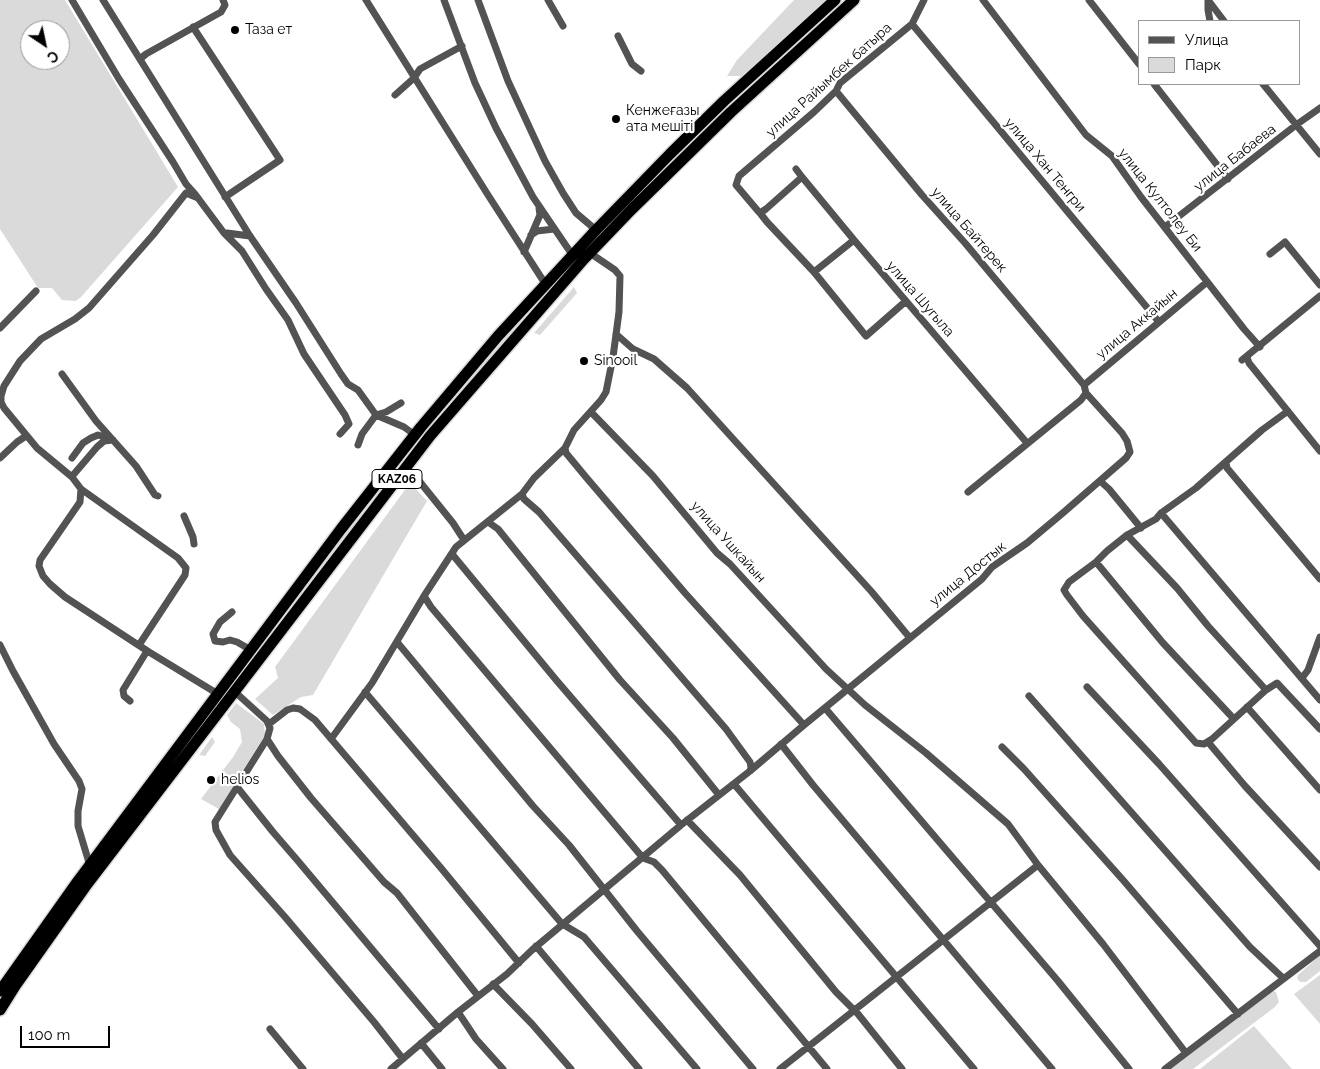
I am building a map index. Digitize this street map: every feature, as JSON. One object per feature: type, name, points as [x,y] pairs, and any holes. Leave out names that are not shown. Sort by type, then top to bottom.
[{"type":"highway","name":"KАZ06","points":[[0,991],[403,471],[581,255],[596,230],[724,101],[835,0]]},
{"type":"highway","name":"KАZ06","points":[[0,1010],[92,870],[218,694],[415,435],[498,336],[546,285],[632,208],[731,112],[854,0]]},
{"type":"street","points":[[72,0],[119,79],[186,184],[224,232],[242,251],[288,320],[304,354],[345,415],[349,424],[340,434]]},
{"type":"street","points":[[140,59],[221,12],[225,5],[223,0]]},
{"type":"street","points":[[366,0],[546,285]]},
{"type":"street","points":[[331,739],[365,692],[452,554],[464,540],[522,494],[534,478],[564,448],[574,430],[606,392],[616,334],[620,276],[615,270],[581,255],[554,228],[539,206],[519,171],[475,83],[444,0]]},
{"type":"street","points":[[478,0],[508,81],[545,161],[576,213],[596,230]]},
{"type":"street","points":[[548,0],[563,26]]},
{"type":"street","name":"улица Култолеу Би","points":[[983,0],[1086,135],[1112,156],[1207,282],[1260,346]]},
{"type":"street","points":[[1090,0],[1138,63]]},
{"type":"street","points":[[1208,0],[1210,20]]},
{"type":"street","points":[[1208,0],[1223,20]]},
{"type":"street","points":[[105,1],[225,197],[348,384],[358,390],[376,415],[404,427],[415,435]]},
{"type":"street","name":"улица Райымбек батыра","points":[[760,212],[736,185],[737,180],[836,91],[840,83],[912,24],[922,2]]},
{"type":"street","name":"улица Хан Тенгри","points":[[912,24],[1159,322]]},
{"type":"street","points":[[193,27],[280,160],[225,197]]},
{"type":"street","points":[[618,36],[632,64],[641,71]]},
{"type":"street","points":[[395,95],[414,78],[420,69],[462,46]]},
{"type":"street","points":[[1155,85],[1228,179]]},
{"type":"street","points":[[1264,85],[1320,154]]},
{"type":"street","name":"улица Байтерек","points":[[836,91],[1122,433],[1127,441],[1130,452],[1126,458]]},
{"type":"street","name":"улица Бабаева","points":[[1165,227],[1320,108]]},
{"type":"street","name":"улица Шугыла","points":[[796,169],[1027,444]]},
{"type":"street","points":[[802,177],[766,209],[760,212],[768,222],[814,272],[866,336],[906,302]]},
{"type":"street","points":[[139,645],[185,575],[186,568],[178,558],[81,489],[72,477],[37,448],[1,402],[4,386],[20,361],[41,339],[75,319],[89,308],[153,235],[186,193],[198,198]]},
{"type":"street","points":[[524,252],[540,215],[539,206]]},
{"type":"street","points":[[531,235],[537,231],[554,228]]},
{"type":"street","points":[[224,232],[250,236]]},
{"type":"street","points":[[814,272],[854,240]]},
{"type":"street","points":[[1270,254],[1284,242],[1320,285]]},
{"type":"street","name":"улица Аккайын","points":[[968,492],[1081,400],[1085,389],[1159,322],[1207,282]]},
{"type":"street","points":[[0,328],[36,291]]},
{"type":"street","points":[[1319,449],[1244,358],[1320,296]]},
{"type":"street","points":[[616,334],[633,349],[654,359],[687,388],[871,591],[910,638]]},
{"type":"street","points":[[62,374],[96,421],[136,466],[155,495],[158,496]]},
{"type":"street","points":[[358,445],[362,434],[376,415],[386,412],[401,403]]},
{"type":"street","points":[[1288,411],[1262,430],[1226,463],[1196,488],[1161,513],[1156,519],[1127,535],[1069,582],[1064,590],[1066,596],[1082,616],[1196,743],[1204,744],[1208,742],[1247,706],[1277,683],[1320,729]]},
{"type":"street","name":"улица Ушкайын","points":[[591,412],[653,476],[717,552],[847,689],[926,753],[1008,824],[1186,1053]]},
{"type":"street","points":[[72,458],[84,443],[98,435],[114,440]]},
{"type":"street","points":[[0,458],[26,436]]},
{"type":"street","points":[[74,474],[97,446],[114,440]]},
{"type":"street","points":[[564,448],[566,453],[685,593],[804,725]]},
{"type":"street","name":"улица Достык","points":[[390,1069],[519,963],[536,946],[684,822],[750,771],[982,579],[992,567],[1027,543],[1126,458]]},
{"type":"street","points":[[1226,463],[1226,468],[1320,579]]},
{"type":"street","points":[[403,471],[420,482],[453,523],[464,540]]},
{"type":"street","points":[[1100,480],[1141,528]]},
{"type":"street","points":[[81,489],[80,502],[40,560],[39,566],[43,576],[65,597],[147,651],[218,694]]},
{"type":"street","points":[[522,494],[524,499],[540,512],[726,730],[750,762],[750,771]]},
{"type":"street","points":[[1161,513],[1320,700]]},
{"type":"street","points":[[184,516],[194,544]]},
{"type":"street","points":[[488,522],[498,529],[620,680],[673,738],[719,795]]},
{"type":"street","points":[[1127,535],[1177,588],[1208,626],[1266,690]]},
{"type":"street","points":[[452,554],[557,682],[684,822],[740,875],[902,1069]]},
{"type":"street","points":[[1096,562],[1163,643],[1233,718]]},
{"type":"street","points":[[424,596],[431,607],[643,858],[654,862],[662,870],[827,1069]]},
{"type":"street","points":[[232,612],[220,622],[213,634],[215,641],[223,642],[230,640],[238,642],[251,650]]},
{"type":"street","points":[[1302,678],[1308,670],[1320,637]]},
{"type":"street","points":[[397,642],[533,806],[569,845],[647,944],[753,1069]]},
{"type":"street","points":[[0,645],[54,744],[79,781],[82,789],[78,811],[78,826],[92,870]]},
{"type":"street","points":[[130,701],[124,696],[123,690],[147,651]]},
{"type":"street","points":[[1087,687],[1207,818],[1320,946]]},
{"type":"street","points":[[234,691],[269,724]]},
{"type":"street","points":[[365,692],[563,925],[584,937],[696,1069]]},
{"type":"street","points":[[1029,696],[1250,947],[1283,978]]},
{"type":"street","points":[[1247,706],[1320,790]]},
{"type":"street","points":[[403,1059],[374,1022],[224,846],[216,830],[215,822],[266,739],[269,724],[287,710],[293,708],[300,709],[315,720],[436,861],[519,963]]},
{"type":"street","points":[[825,708],[1058,981],[1129,1069]]},
{"type":"street","points":[[266,739],[311,798],[384,882],[397,893],[478,996]]},
{"type":"street","points":[[1208,742],[1245,786],[1320,867]]},
{"type":"street","points":[[781,744],[819,793],[1052,1069]]},
{"type":"street","points":[[1002,748],[1024,769],[1123,880],[1238,1014]]},
{"type":"street","points":[[734,784],[974,1069]]},
{"type":"street","points":[[237,787],[439,1030]]},
{"type":"street","points":[[780,1069],[1038,864]]},
{"type":"street","points":[[536,946],[639,1069]]},
{"type":"street","points":[[1165,1069],[1320,951]]},
{"type":"street","points":[[493,984],[532,1024],[571,1069]]},
{"type":"street","points":[[458,1012],[476,1039],[503,1069]]},
{"type":"street","points":[[270,1029],[302,1069]]},
{"type":"street","points":[[421,1043],[442,1069]]},
{"type":"green space","points":[[0,0],[65,0],[178,187],[76,301],[62,300],[52,288],[38,288],[0,229]]},
{"type":"green space","points":[[794,0],[834,0],[746,76],[727,76],[737,60]]},
{"type":"green space","points":[[560,278],[229,692],[226,690],[324,560],[470,377]]},
{"type":"green space","points":[[574,287],[577,293],[540,335],[534,333]]},
{"type":"green space","points":[[410,483],[427,501],[313,695],[301,697],[273,715],[255,699],[278,678],[275,667]]},
{"type":"green space","points":[[236,703],[264,724],[265,735],[219,809],[201,799],[242,742],[240,729],[231,722],[227,715]]},
{"type":"green space","points":[[212,737],[215,742],[205,756],[199,755]]},
{"type":"green space","points":[[1320,955],[1320,971],[1306,982],[1300,982],[1297,978],[1298,975]]},
{"type":"green space","points":[[1320,975],[1320,1024],[1294,994]]},
{"type":"green space","points":[[1273,991],[1276,992],[1279,1002],[1275,1007],[1193,1069],[1169,1069]]},
{"type":"green space","points":[[1254,1026],[1292,1069],[1200,1069],[1210,1061]]},
{"type":"place","name":"Таза ет","points":[[235,30]]},
{"type":"place","name":"Кенжеғазы ата мешіті","points":[[616,119]]},
{"type":"place","name":"Sinooil","points":[[584,361]]},
{"type":"place","name":"helios","points":[[211,780]]}]
